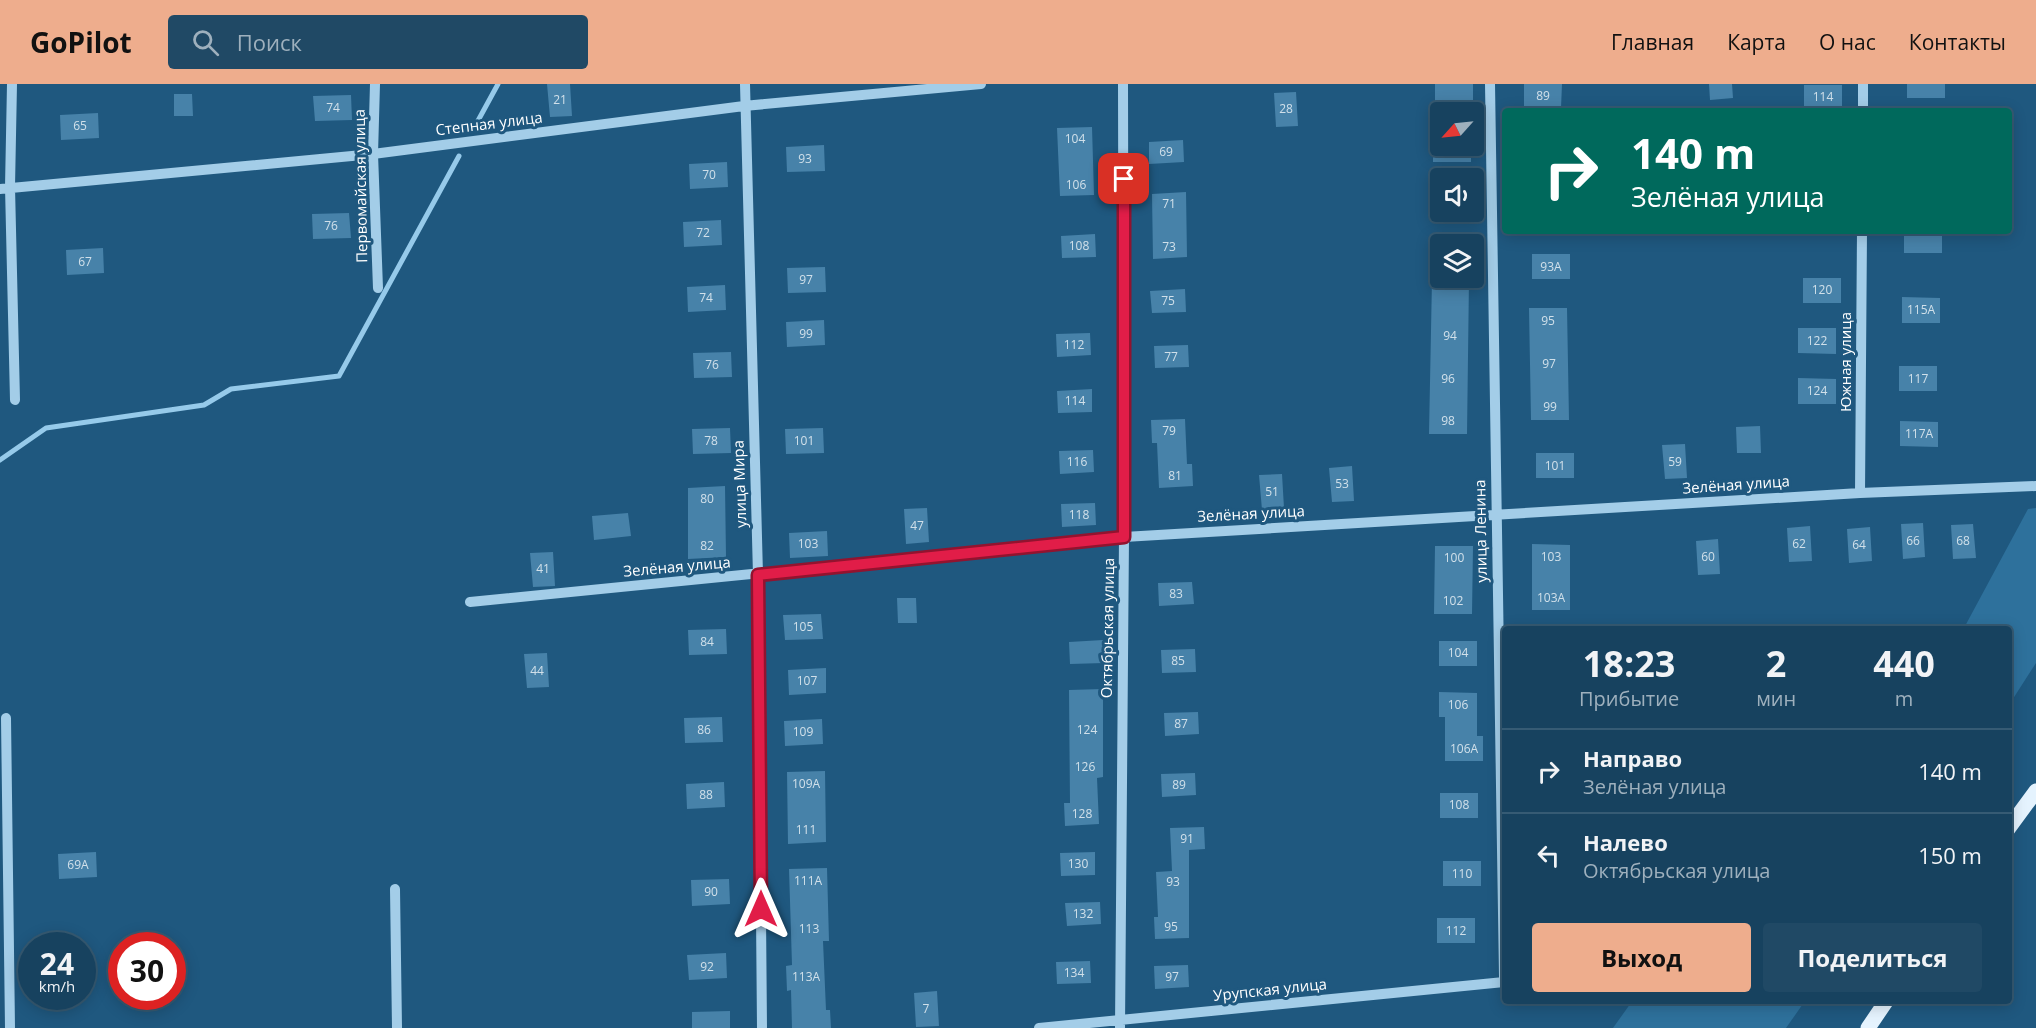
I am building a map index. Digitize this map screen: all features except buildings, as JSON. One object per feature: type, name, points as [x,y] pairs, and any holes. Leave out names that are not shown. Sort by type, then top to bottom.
[{"type":"main road","points":[[2012,824],[2036,791]]},
{"type":"main road","points":[[1868,1028],[1884,1004]]},
{"type":"street","points":[[12,84],[5,188],[15,400]]},
{"type":"street","name":"Первомайская улица","points":[[375,84],[373,154],[378,288]]},
{"type":"street","name":"улица Мира","points":[[745,84],[758,575],[762,1028]]},
{"type":"street","name":"Степная улица","points":[[5,188],[373,154],[744,105],[981,84]]},
{"type":"street","name":"Октябрьская улица","points":[[1120,1024],[1124,537],[1124,84]]},
{"type":"street","name":"улица Ленина","points":[[1490,84],[1502,876]]},
{"type":"street","points":[[1863,84],[1863,108]]},
{"type":"street","name":"Южная улица","points":[[1860,493],[1862,234]]},
{"type":"street","name":"Зелёная улица","points":[[470,602],[1124,537],[1860,493],[2036,486]]},
{"type":"street","points":[[6,718],[10,1028]]},
{"type":"street","points":[[395,889],[397,1028]]},
{"type":"street","name":"Урупская улица","points":[[1039,1028],[1120,1024],[1502,979]]},
{"type":"shaded area","points":[[2036,508],[2036,663],[2012,700],[2012,626],[1965,626],[2028,509]]},
{"type":"shaded area","points":[[1630,1004],[1803,1004],[1786,1028],[1613,1028]]},
{"type":"waterway","points":[[474,128],[498,84]]},
{"type":"waterway","points":[[0,460],[46,428],[204,405],[231,389],[339,376],[459,156]]},
{"type":"route","points":[[761,909],[758,575],[1124,537],[1124,179]]}]
